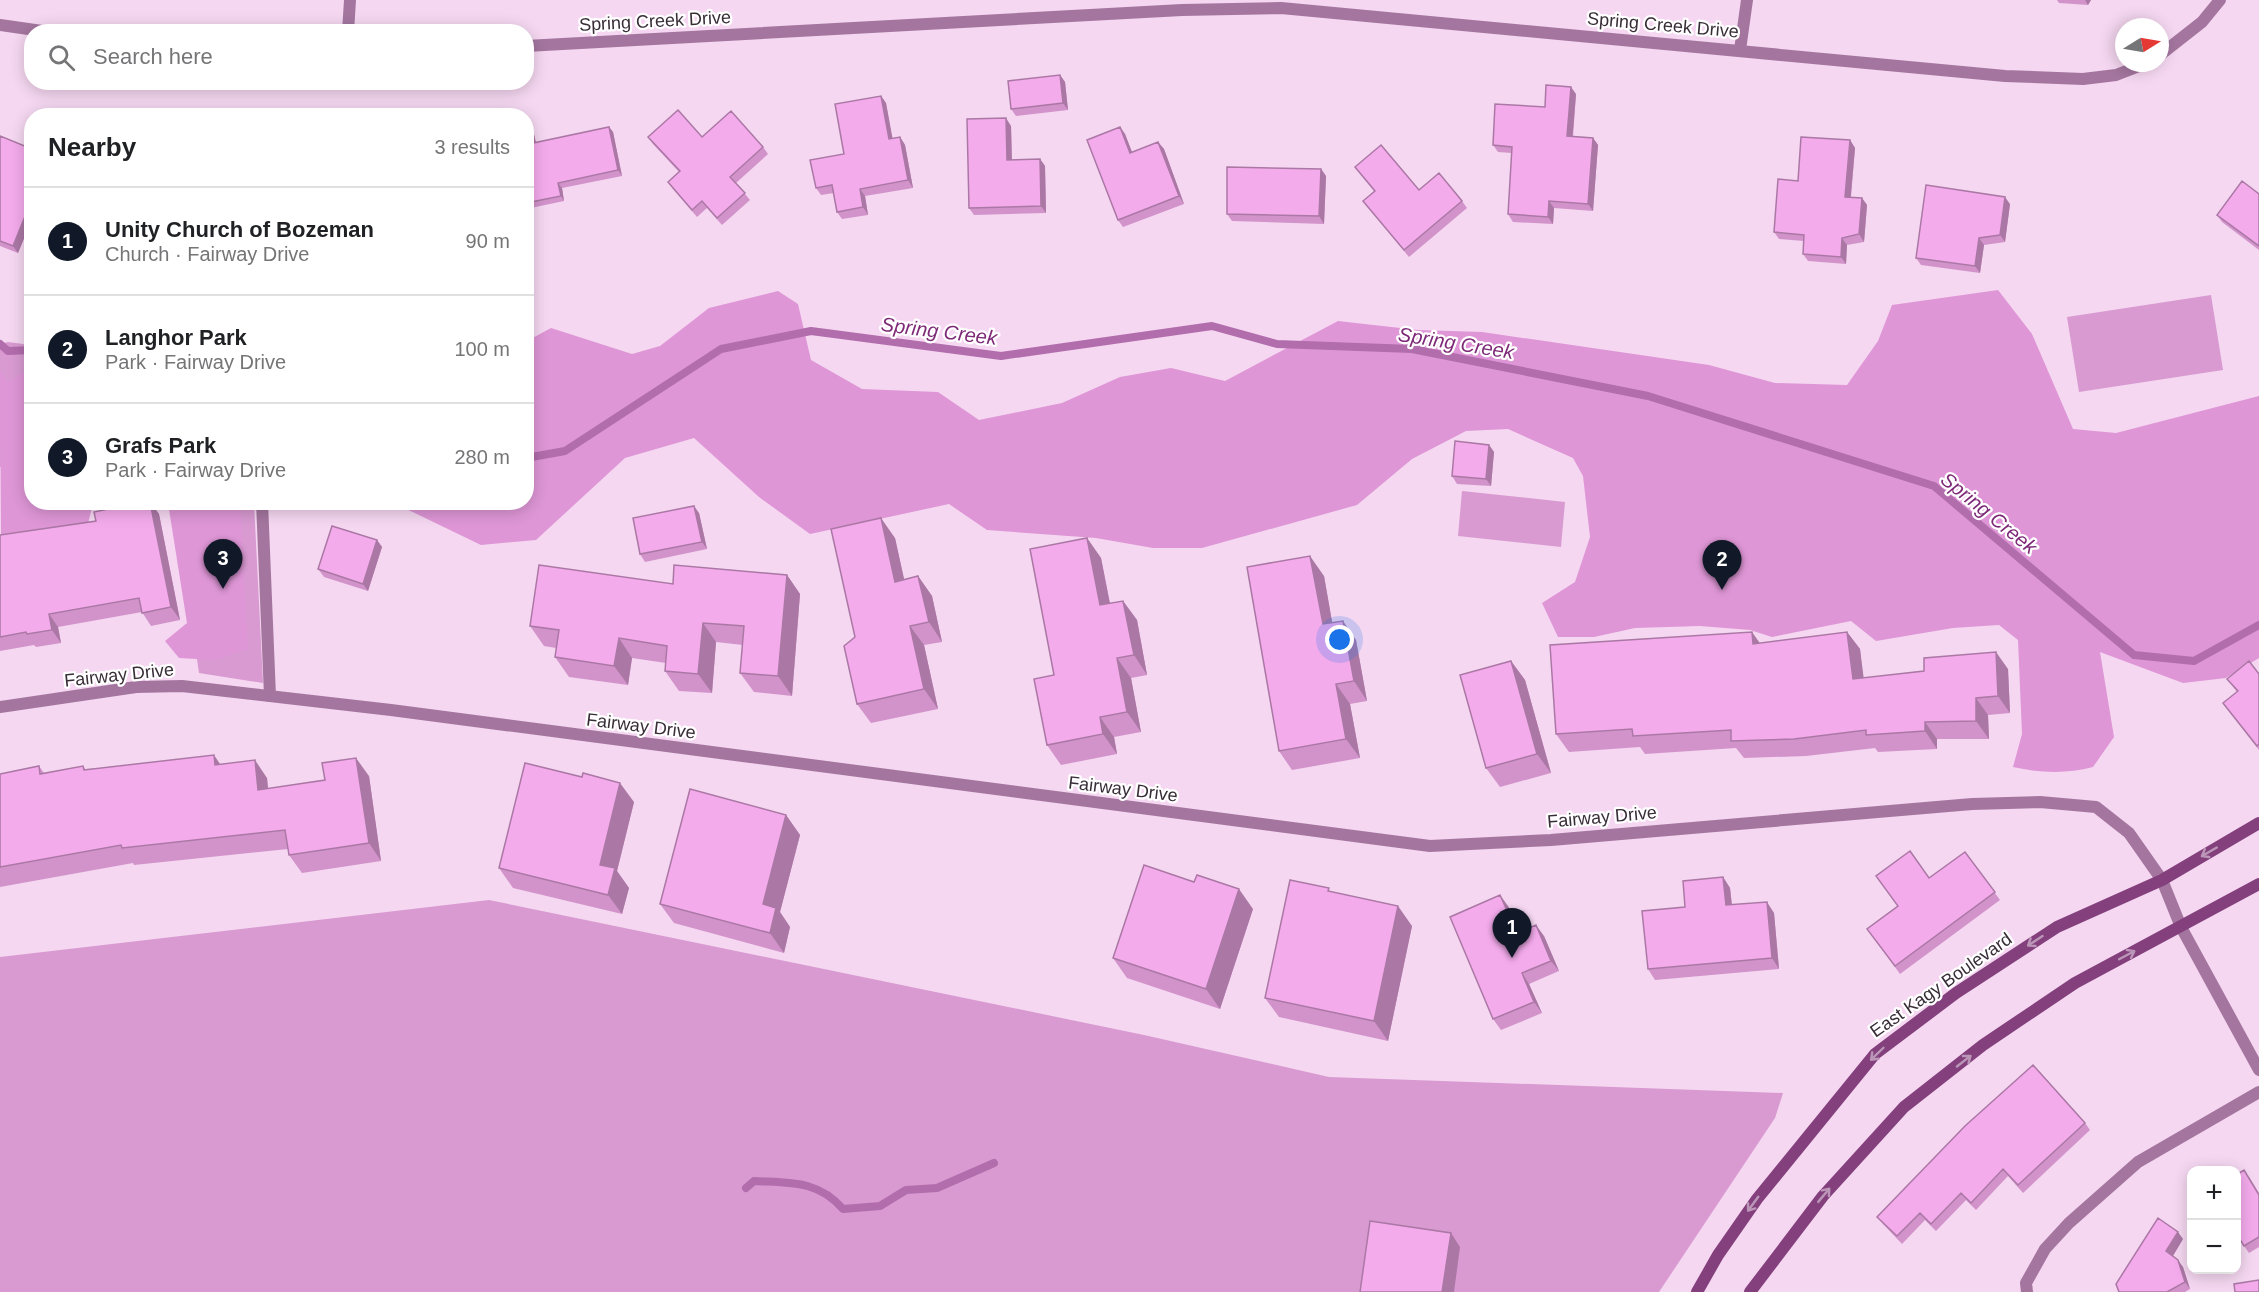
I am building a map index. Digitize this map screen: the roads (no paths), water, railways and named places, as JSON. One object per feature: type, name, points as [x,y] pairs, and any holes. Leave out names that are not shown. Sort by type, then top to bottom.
[{"type":"main road","name":"East Kagy Boulevard","points":[[1697,1292],[1718,1254],[1757,1199],[1875,1054],[1956,993],[2057,927],[2162,880],[2259,823]]},
{"type":"main road","points":[[1750,1292],[1823,1196],[1904,1107],[1983,1045],[2075,982],[2259,884]]},
{"type":"street","points":[[348,24],[350,0]]},
{"type":"street","points":[[1740,50],[1747,0]]},
{"type":"street","points":[[2169,48],[2202,22],[2220,0]]},
{"type":"street","name":"Spring Creek Drive","points":[[534,46],[1182,10],[1281,8],[2005,76],[2083,79],[2124,72]]},
{"type":"street","points":[[0,25],[24,28]]},
{"type":"street","points":[[262,510],[270,696]]},
{"type":"street","name":"Fairway Drive","points":[[0,707],[136,687],[182,686],[1430,846],[1551,840],[1972,804],[2040,802],[2096,807],[2129,833],[2162,880],[2181,927],[2259,1070]]},
{"type":"street","points":[[2027,1292],[2026,1283],[2045,1249],[2069,1223],[2138,1162],[2259,1092]]},
{"type":"waterway","name":"Spring Creek","points":[[534,457],[565,451],[721,349],[811,331],[1001,356],[1212,326],[1277,344],[1412,349],[1648,396],[1934,486],[2134,655],[2194,661],[2259,625]]},
{"type":"waterway","name":"Spring Creek","points":[[0,344],[8,351],[24,350]]},
{"type":"waterway","points":[[746,1188],[754,1181],[791,1183],[824,1193],[843,1209],[880,1206],[906,1190],[937,1188],[994,1163]]},
{"type":"place","name":"Grafs Park","points":[[223,589]]},
{"type":"place","name":"Langhor Park","points":[[1722,590]]},
{"type":"place","name":"Unity Church of Bozeman","points":[[1512,958]]}]
